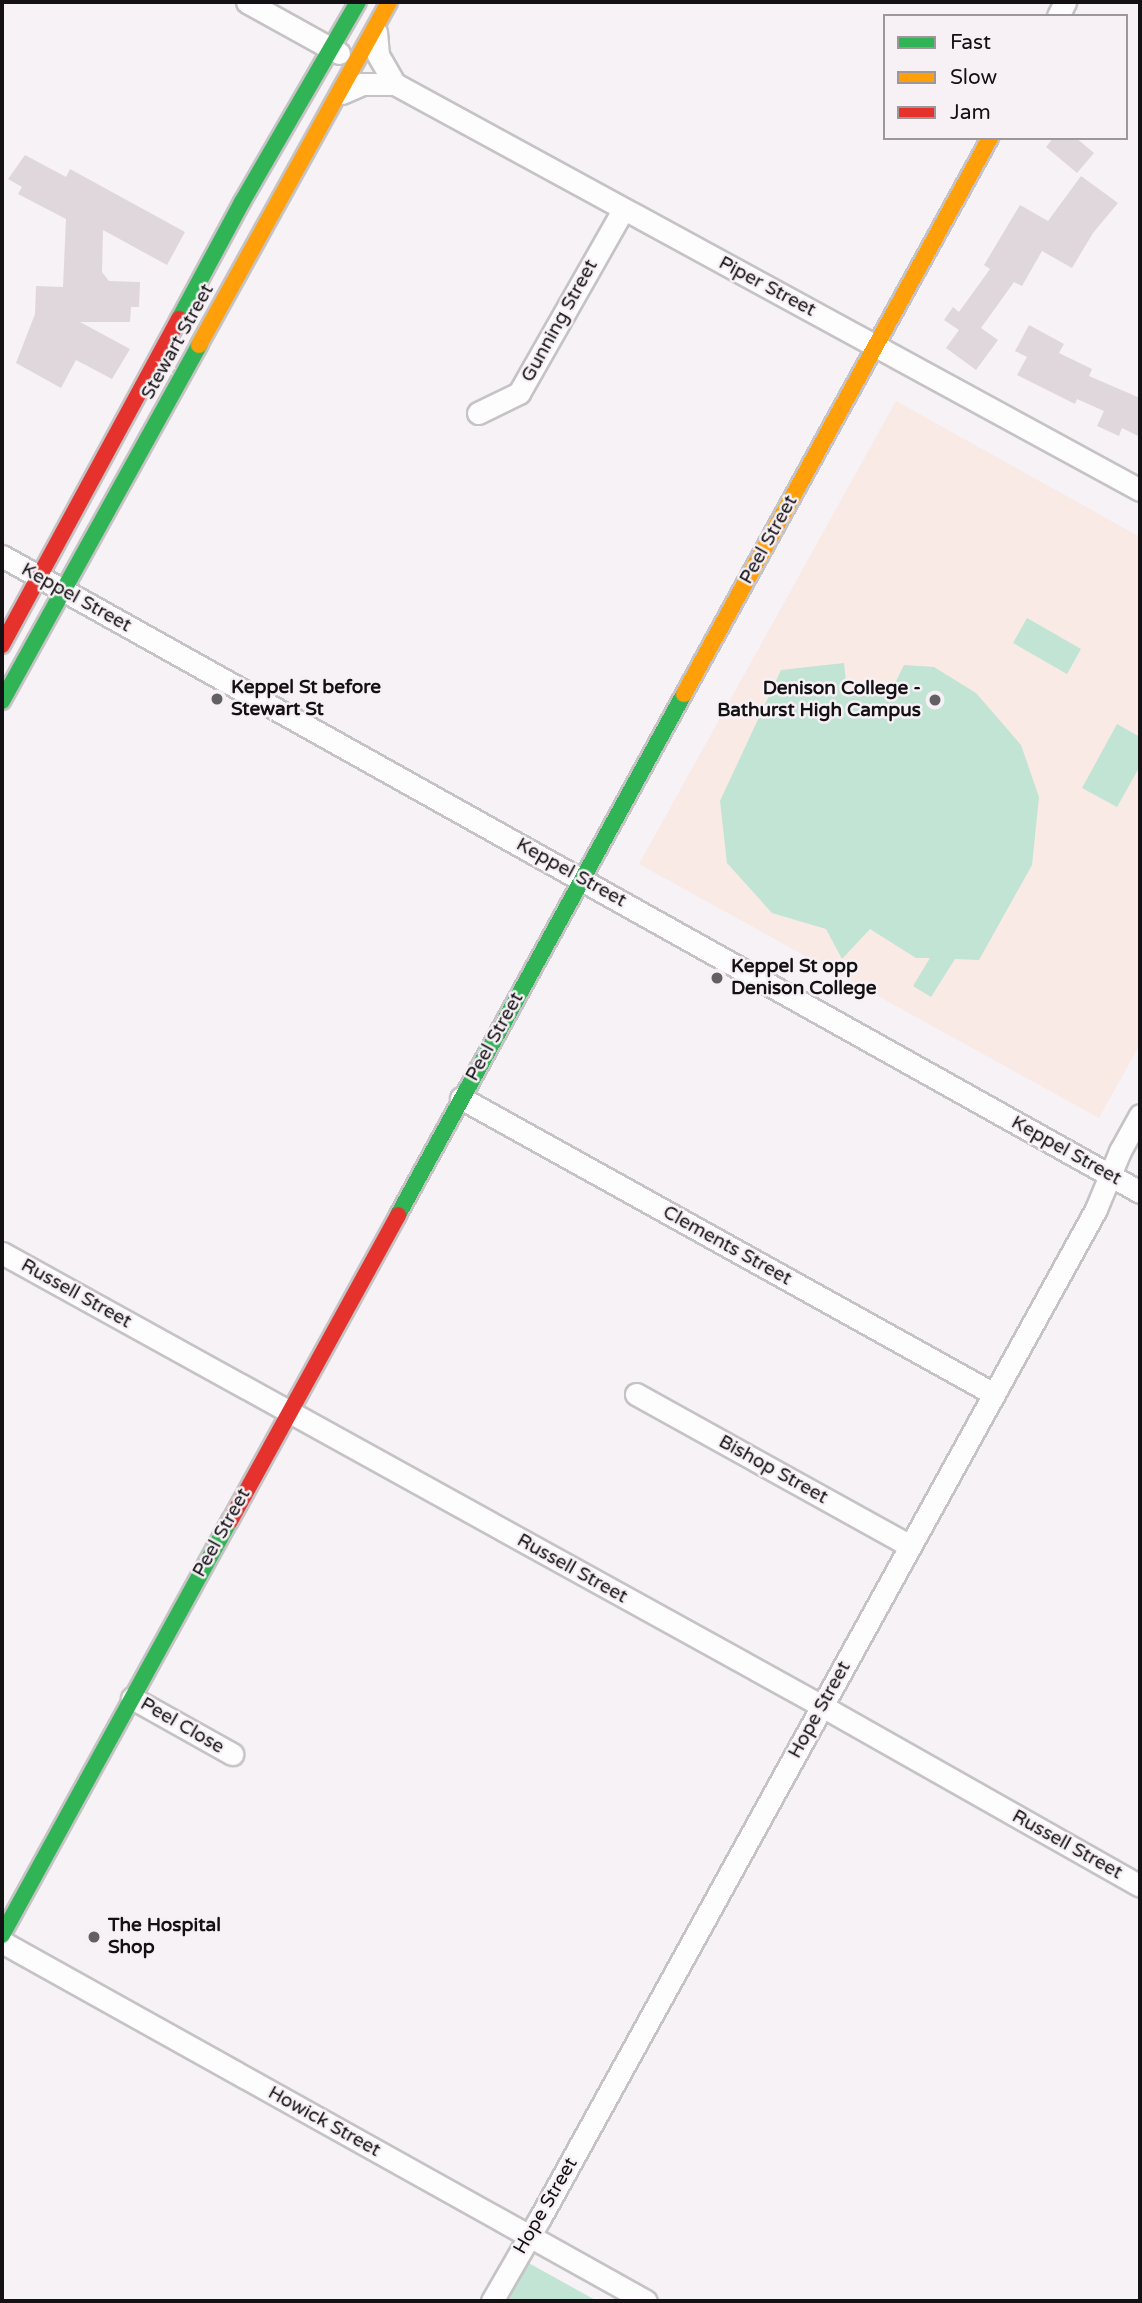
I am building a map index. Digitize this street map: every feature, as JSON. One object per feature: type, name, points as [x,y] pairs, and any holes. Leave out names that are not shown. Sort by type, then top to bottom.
[{"type":"main road","name":"Stewart Street","points":[[2,645],[242,202],[358,2]]},
{"type":"main road","name":"Stewart Street","points":[[2,701],[389,2]]},
{"type":"main road","name":"Peel Street","points":[[2,1936],[989,140]]},
{"type":"street","points":[[247,2],[357,62]]},
{"type":"street","points":[[375,27],[378,55],[395,84]]},
{"type":"street","points":[[337,96],[362,84],[395,84]]},
{"type":"street","name":"Piper Street","points":[[395,84],[1140,491]]},
{"type":"street","name":"Gunning Street","points":[[478,413],[519,394],[623,210]]},
{"type":"street","name":"Keppel Street","points":[[2,556],[1140,1192]]},
{"type":"street","name":"Clements Street","points":[[461,1098],[994,1394]]},
{"type":"street","name":"Hope Street","points":[[492,2301],[1096,1209],[1120,1151],[1140,1115]]},
{"type":"street","name":"Russell Street","points":[[2,1253],[822,1706],[1140,1886]]},
{"type":"street","name":"Bishop Street","points":[[636,1394],[910,1546]]},
{"type":"street","name":"Peel Close","points":[[132,1698],[232,1754]]},
{"type":"street","name":"Howick Street","points":[[2,1942],[646,2301]]},
{"type":"shaded area","name":"Denison College - Bathurst High Campus","points":[[896,401],[1140,537],[1140,1044],[1099,1118],[639,864]]},
{"type":"green space","points":[[1027,618],[1081,649],[1067,674],[1013,643]]},
{"type":"green space","points":[[844,663],[847,691],[892,689],[904,665],[934,667],[976,693],[1021,745],[1039,797],[1032,865],[979,960],[955,959],[931,997],[913,986],[930,958],[916,958],[870,929],[842,959],[826,929],[772,913],[727,863],[720,801],[781,670]]},
{"type":"green space","points":[[1117,724],[1140,737],[1140,766],[1117,807],[1082,788]]},
{"type":"green space","points":[[525,2261],[597,2301],[505,2301]]},
{"type":"building","points":[[1051,140],[1078,140],[1094,153],[1077,173],[1046,147]]},
{"type":"building","points":[[25,155],[66,177],[70,169],[185,232],[167,265],[103,230],[102,272],[109,281],[140,282],[139,307],[131,307],[130,322],[80,322],[130,349],[112,379],[76,360],[61,388],[16,363],[35,314],[36,286],[63,287],[66,219],[18,194],[22,187],[8,179]]},
{"type":"building","points":[[1081,176],[1118,203],[1093,233],[1072,268],[1042,251],[1022,286],[1014,282],[981,328],[998,340],[976,370],[946,348],[959,330],[944,320],[953,307],[959,312],[990,269],[984,265],[1020,205],[1048,221]]},
{"type":"building","points":[[1029,325],[1064,344],[1059,353],[1092,369],[1089,376],[1140,398],[1140,437],[1122,428],[1119,436],[1097,426],[1104,411],[1077,399],[1075,404],[1017,375],[1027,357],[1015,351]]},
{"type":"traffic: fast","points":[[179,319],[242,202],[358,2]]},
{"type":"traffic: fast","points":[[2,701],[199,345]]},
{"type":"traffic: fast","points":[[398,1215],[684,694]]},
{"type":"traffic: fast","points":[[2,1935],[230,1521]]},
{"type":"traffic: slow","points":[[199,345],[389,2]]},
{"type":"traffic: slow","points":[[684,694],[989,140]]},
{"type":"traffic: jam","points":[[2,645],[179,319]]},
{"type":"traffic: jam","points":[[230,1521],[398,1215]]},
{"type":"place","name":"Keppel St before Stewart St","points":[[217,699]]},
{"type":"place","name":"Denison College - Bathurst High Campus","points":[[935,700]]},
{"type":"place","name":"Keppel St opp Denison College","points":[[717,978]]},
{"type":"place","name":"The Hospital Shop","points":[[94,1937]]}]
